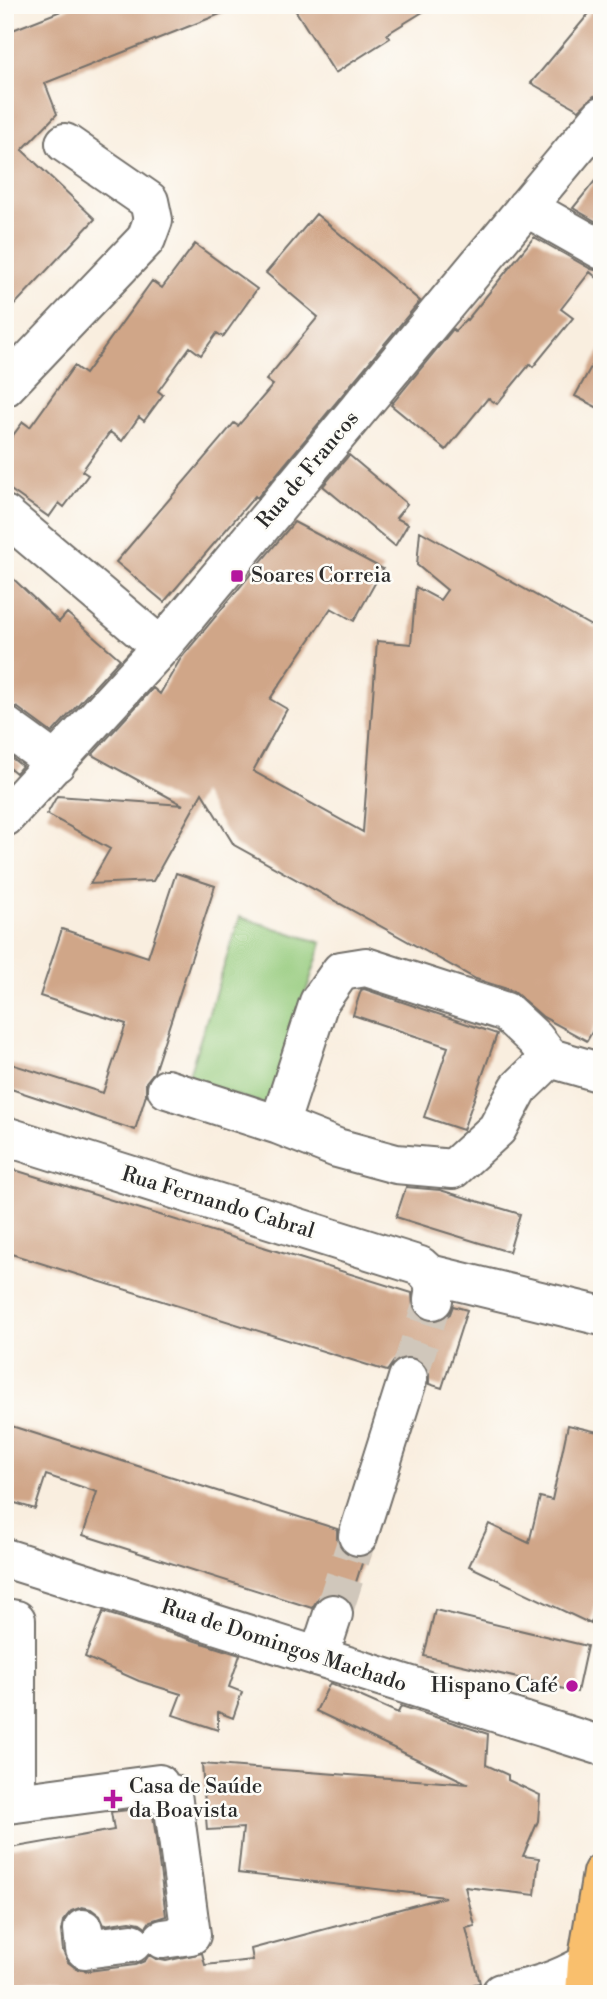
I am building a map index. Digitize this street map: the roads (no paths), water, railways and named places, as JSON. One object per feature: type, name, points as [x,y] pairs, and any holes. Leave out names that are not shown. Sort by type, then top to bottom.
[{"type":"main road","points":[[586,1979],[602,1873]]},
{"type":"street","name":"Rua de Francos","points":[[5,817],[161,647],[602,116]]},
{"type":"street","points":[[5,387],[146,239],[153,220],[149,201],[65,143]]},
{"type":"street","points":[[526,207],[602,250]]},
{"type":"street","points":[[5,515],[161,647]]},
{"type":"street","points":[[5,726],[57,763]]},
{"type":"street","points":[[279,1125],[319,1002],[341,971],[366,967],[506,1013],[535,1039],[550,1058],[602,1073]]},
{"type":"street","points":[[167,1089],[279,1125],[337,1148],[396,1164],[453,1169],[497,1129],[519,1088],[550,1058]]},
{"type":"street","name":"Rua Fernando Cabral","points":[[5,1136],[420,1266],[431,1287],[602,1316]]},
{"type":"street","points":[[358,1536],[408,1378]]},
{"type":"street","name":"Rua de Domingos Machado","points":[[5,1558],[602,1746]]},
{"type":"street","points":[[55,1573],[11,1619],[10,1803],[159,1784],[162,1795],[172,1794],[191,1935],[85,1949],[83,1930]]},
{"type":"street","points":[[319,1657],[332,1614]]},
{"type":"street","points":[[498,1983],[535,1988],[560,1980],[586,1979]]},
{"type":"tunnel","points":[[408,1378],[433,1300]]},
{"type":"tunnel","points":[[333,1614],[358,1536]]},
{"type":"place","name":"Soares Correia","points":[[237,576]]},
{"type":"place","name":"Hispano Café","points":[[572,1686]]},
{"type":"place","name":"Casa de Saúde da Boavista","points":[[113,1799]]}]
